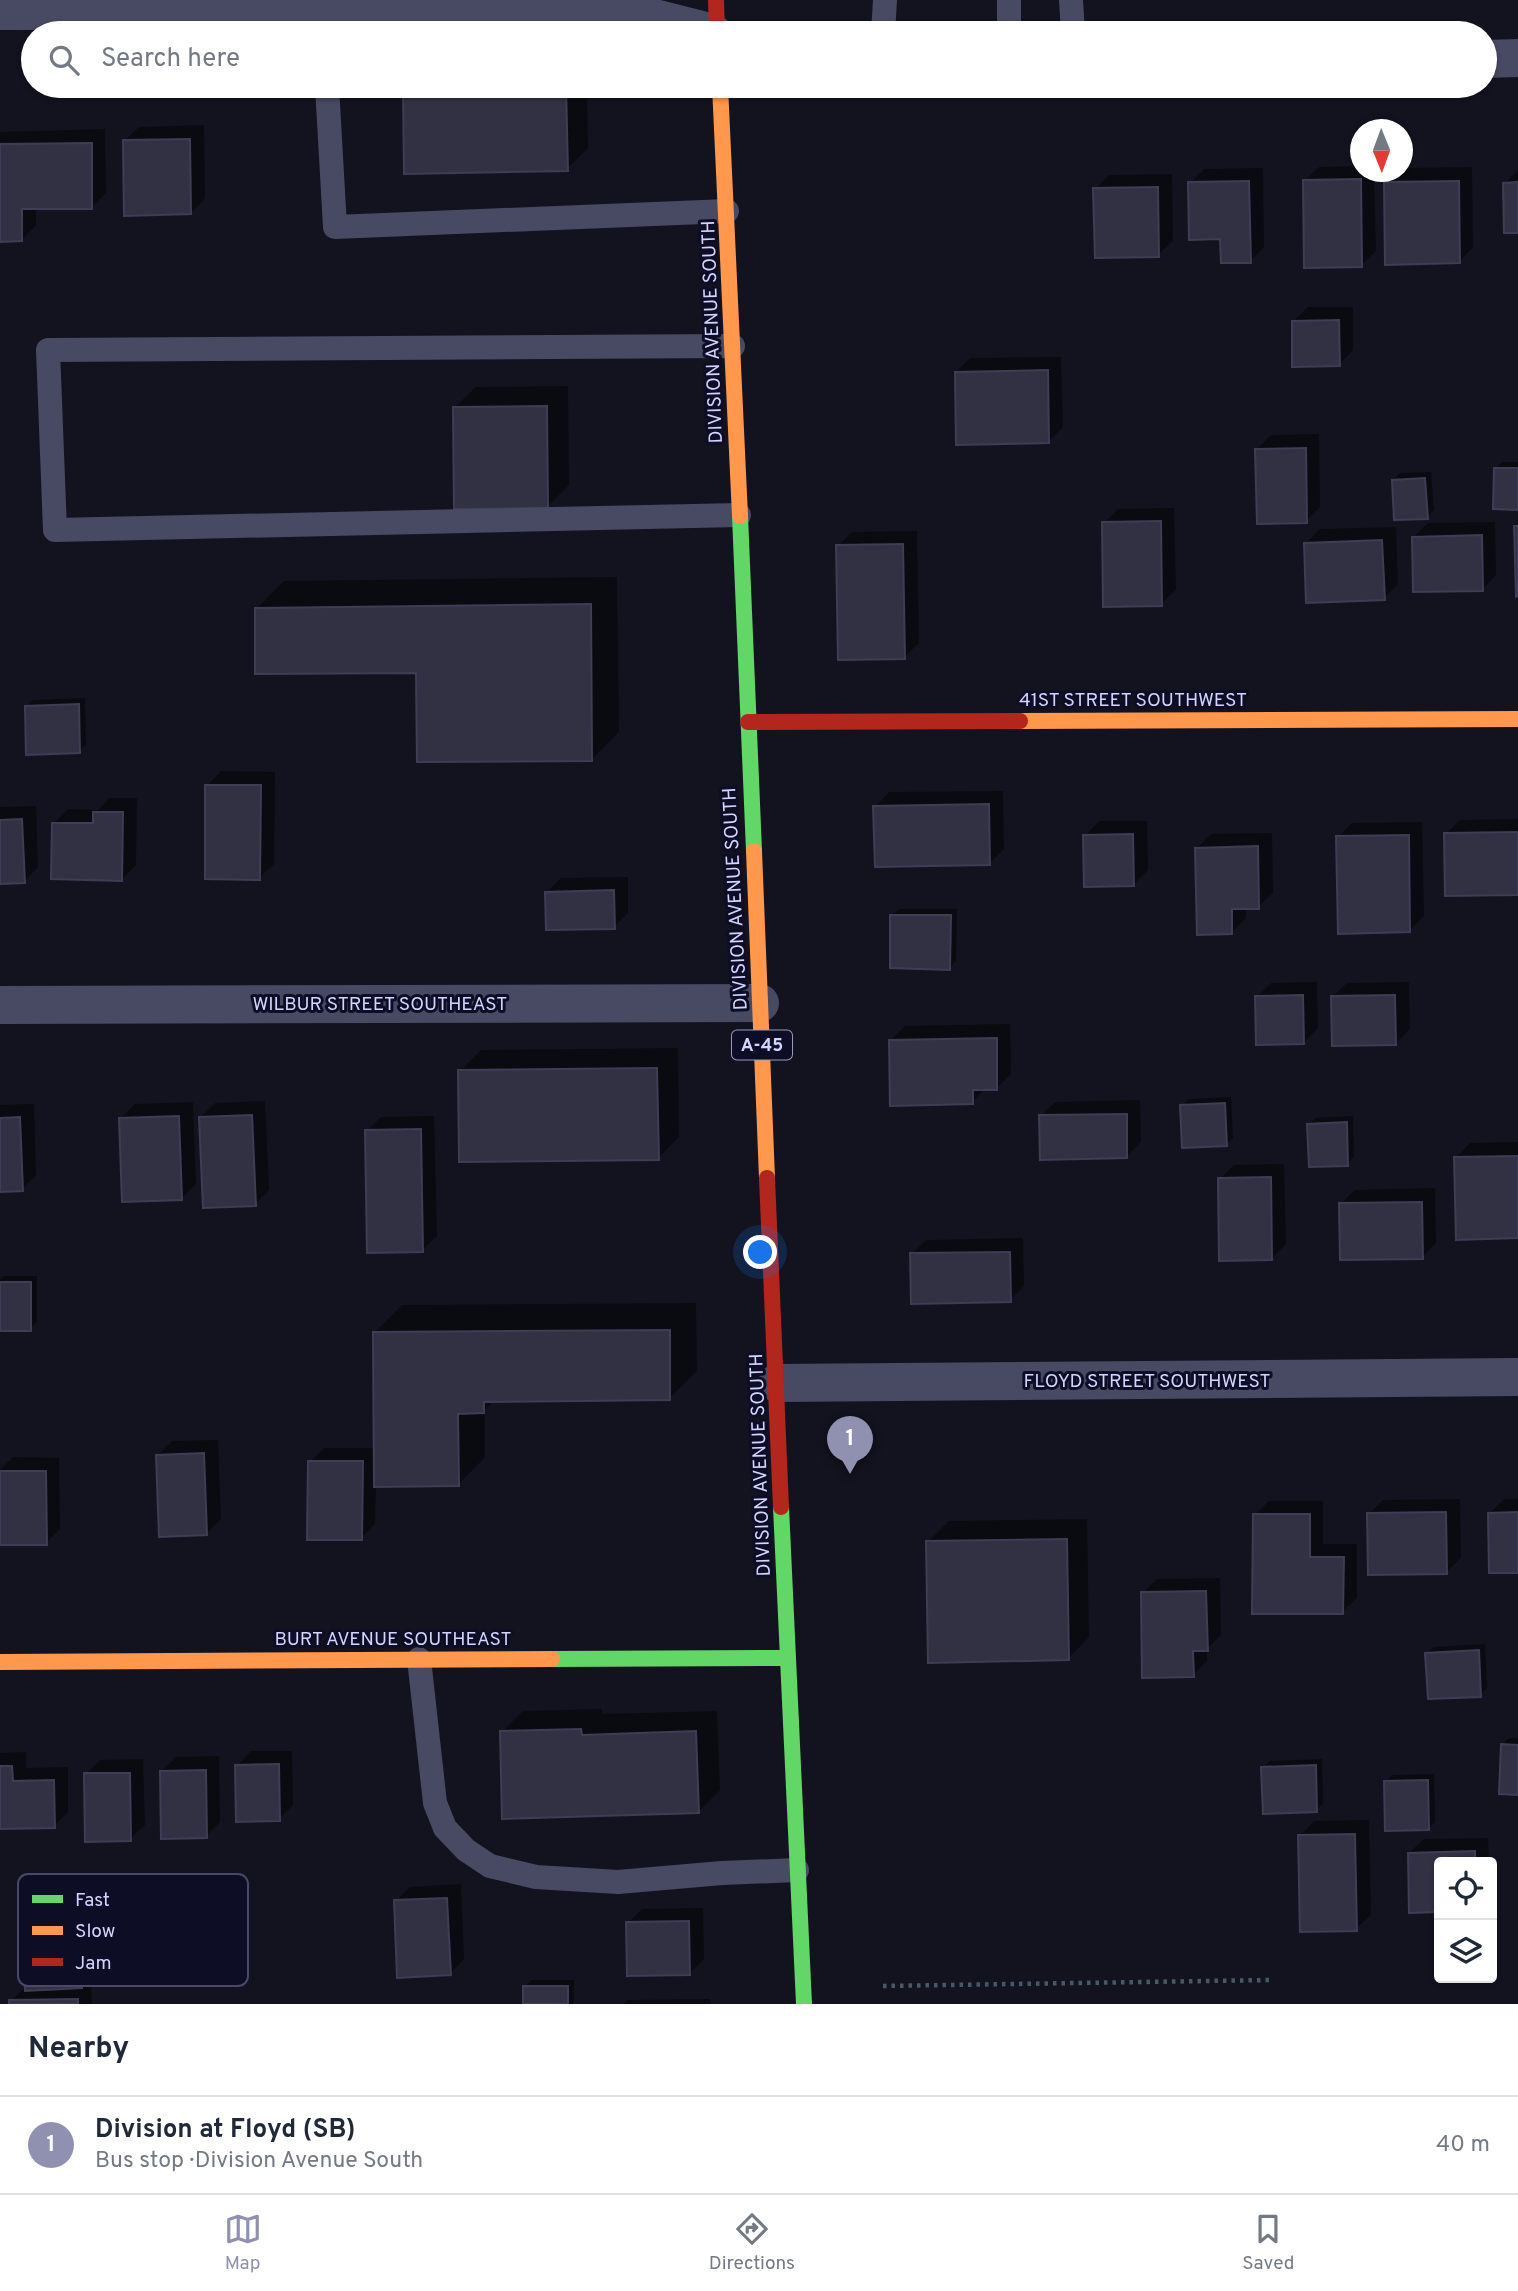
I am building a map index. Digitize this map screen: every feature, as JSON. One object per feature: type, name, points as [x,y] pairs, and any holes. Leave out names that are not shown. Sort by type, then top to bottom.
[{"type":"main road","points":[[715,21],[716,0]]},
{"type":"main road","name":"DIVISION AVENUE SOUTH","points":[[721,98],[804,2004]]},
{"type":"main road","name":"41ST STREET SOUTHWEST","points":[[748,722],[1518,719]]},
{"type":"main road","name":"BURT AVENUE SOUTHEAST","points":[[0,1662],[787,1658]]},
{"type":"street","points":[[0,10],[158,5],[313,21]]},
{"type":"street","points":[[340,21],[522,10],[631,12],[667,21]]},
{"type":"street","points":[[1497,58],[1518,58]]},
{"type":"street","name":"WILBUR STREET SOUTHEAST","points":[[0,1004],[760,1003]]},
{"type":"street","name":"FLOYD STREET SOUTHWEST","points":[[777,1383],[1518,1377]]},
{"type":"lane","points":[[884,21],[885,0]]},
{"type":"lane","points":[[1009,0],[1009,21]]},
{"type":"lane","points":[[1072,0],[1073,21]]},
{"type":"lane","points":[[328,98],[335,227],[727,211]]},
{"type":"lane","points":[[733,346],[48,350],[55,530],[739,515]]},
{"type":"lane","points":[[419,1658],[435,1803],[445,1828],[466,1850],[490,1867],[537,1877],[618,1882],[797,1870]]},
{"type":"path","points":[[883,1986],[1272,1980]]},
{"type":"building","points":[[403,98],[566,98],[568,171],[404,174]]},
{"type":"building","points":[[190,139],[191,214],[124,216],[123,140]]},
{"type":"building","points":[[92,143],[92,209],[22,209],[22,241],[0,242],[0,144]]},
{"type":"building","points":[[1350,179],[1350,182],[1361,182],[1362,267],[1304,268],[1303,180]]},
{"type":"building","points":[[1249,181],[1251,263],[1221,263],[1220,239],[1189,240],[1188,182]]},
{"type":"building","points":[[1459,181],[1460,263],[1385,265],[1384,182]]},
{"type":"building","points":[[1518,182],[1518,233],[1504,233],[1503,183]]},
{"type":"building","points":[[1158,187],[1159,257],[1095,258],[1093,188]]},
{"type":"building","points":[[1339,320],[1340,366],[1292,367],[1292,321]]},
{"type":"building","points":[[1048,370],[1049,443],[956,445],[955,372]]},
{"type":"building","points":[[547,406],[548,508],[454,509],[453,407]]},
{"type":"building","points":[[1306,448],[1307,523],[1257,524],[1255,449]]},
{"type":"building","points":[[1494,468],[1518,468],[1518,510],[1493,509]]},
{"type":"building","points":[[1425,478],[1428,519],[1394,520],[1392,480]]},
{"type":"building","points":[[1161,521],[1162,606],[1103,607],[1102,522]]},
{"type":"building","points":[[1514,526],[1518,526],[1516,597]]},
{"type":"building","points":[[1482,535],[1483,591],[1413,592],[1412,537]]},
{"type":"building","points":[[1382,540],[1385,600],[1306,603],[1304,543]]},
{"type":"building","points":[[903,544],[905,659],[838,660],[836,545]]},
{"type":"building","points":[[591,604],[592,761],[417,762],[416,673],[255,674],[255,608]]},
{"type":"building","points":[[79,704],[80,753],[26,755],[25,706]]},
{"type":"building","points":[[205,785],[261,785],[260,880],[205,879]]},
{"type":"building","points":[[989,804],[990,865],[875,867],[873,806]]},
{"type":"building","points":[[93,812],[123,812],[122,881],[51,879],[52,823],[93,823]]},
{"type":"building","points":[[22,819],[25,883],[0,884],[0,820]]},
{"type":"building","points":[[1518,832],[1518,895],[1445,896],[1444,833]]},
{"type":"building","points":[[1133,834],[1134,886],[1084,887],[1083,835]]},
{"type":"building","points":[[1409,835],[1410,932],[1338,934],[1336,836]]},
{"type":"building","points":[[1258,846],[1259,909],[1232,909],[1232,934],[1197,935],[1195,848]]},
{"type":"building","points":[[614,890],[615,929],[546,930],[545,892]]},
{"type":"building","points":[[890,915],[951,915],[950,970],[890,968]]},
{"type":"building","points":[[1303,995],[1304,1044],[1256,1045],[1255,996]]},
{"type":"building","points":[[1395,995],[1396,1045],[1332,1046],[1331,996]]},
{"type":"building","points":[[997,1038],[997,1090],[973,1090],[973,1104],[890,1106],[889,1040]]},
{"type":"building","points":[[657,1068],[659,1160],[459,1162],[458,1070]]},
{"type":"building","points":[[1225,1103],[1227,1146],[1182,1148],[1180,1105]]},
{"type":"building","points":[[1127,1114],[1127,1158],[1040,1160],[1039,1115]]},
{"type":"building","points":[[252,1115],[256,1206],[203,1208],[199,1117]]},
{"type":"building","points":[[179,1116],[182,1200],[122,1202],[119,1118]]},
{"type":"building","points":[[20,1117],[23,1191],[0,1192],[0,1118]]},
{"type":"building","points":[[1347,1122],[1348,1166],[1309,1167],[1307,1124]]},
{"type":"building","points":[[421,1129],[423,1252],[367,1253],[365,1130]]},
{"type":"building","points":[[1518,1156],[1518,1238],[1456,1240],[1454,1157]]},
{"type":"building","points":[[1271,1177],[1272,1260],[1219,1261],[1218,1178]]},
{"type":"building","points":[[1422,1202],[1423,1259],[1340,1260],[1339,1203]]},
{"type":"building","points":[[1010,1252],[1011,1302],[911,1304],[910,1253]]},
{"type":"building","points":[[0,1282],[31,1282],[31,1331],[0,1331]]},
{"type":"building","points":[[670,1330],[670,1400],[484,1402],[484,1413],[458,1414],[459,1486],[374,1487],[373,1332]]},
{"type":"building","points":[[204,1453],[207,1535],[159,1537],[156,1455]]},
{"type":"building","points":[[308,1461],[363,1461],[362,1540],[307,1540]]},
{"type":"building","points":[[0,1471],[46,1471],[47,1545],[0,1545]]},
{"type":"building","points":[[1446,1512],[1447,1574],[1368,1575],[1367,1513]]},
{"type":"building","points":[[1518,1512],[1518,1573],[1489,1573],[1488,1513]]},
{"type":"building","points":[[1253,1514],[1310,1514],[1310,1557],[1344,1557],[1343,1614],[1252,1614]]},
{"type":"building","points":[[1067,1539],[1069,1660],[928,1663],[926,1541]]},
{"type":"building","points":[[1206,1591],[1208,1651],[1193,1651],[1194,1677],[1142,1678],[1141,1592]]},
{"type":"building","points":[[1479,1650],[1481,1697],[1428,1699],[1425,1653]]},
{"type":"building","points":[[581,1729],[582,1735],[696,1731],[699,1813],[502,1819],[500,1731]]},
{"type":"building","points":[[1501,1744],[1518,1745],[1518,1795],[1499,1794]]},
{"type":"building","points":[[279,1764],[280,1821],[236,1822],[235,1765]]},
{"type":"building","points":[[1316,1765],[1317,1812],[1263,1814],[1261,1767]]},
{"type":"building","points":[[0,1766],[12,1766],[13,1781],[54,1780],[55,1828],[0,1829]]},
{"type":"building","points":[[206,1770],[207,1838],[161,1839],[160,1771]]},
{"type":"building","points":[[84,1773],[130,1773],[131,1841],[85,1842]]},
{"type":"building","points":[[1428,1780],[1429,1830],[1385,1831],[1384,1781]]},
{"type":"building","points":[[1355,1834],[1357,1931],[1300,1932],[1298,1835]]},
{"type":"building","points":[[1475,1851],[1475,1857],[1434,1857],[1434,1912],[1409,1913],[1408,1853]]},
{"type":"building","points":[[447,1898],[451,1975],[397,1978],[394,1900]]},
{"type":"building","points":[[689,1921],[690,1975],[627,1976],[626,1922]]},
{"type":"building","points":[[25,1986],[82,1986],[82,1988],[25,1991]]},
{"type":"building","points":[[523,1986],[568,1986],[568,2004],[523,2004]]},
{"type":"building","points":[[78,1999],[78,2004],[9,2004],[9,2000]]},
{"type":"traffic: fast","points":[[740,516],[754,851]]},
{"type":"traffic: fast","points":[[781,1507],[804,2004]]},
{"type":"traffic: fast","points":[[552,1659],[787,1658]]},
{"type":"traffic: slow","points":[[721,98],[740,516]]},
{"type":"traffic: slow","points":[[1020,721],[1518,719]]},
{"type":"traffic: slow","points":[[754,851],[767,1178]]},
{"type":"traffic: slow","points":[[0,1662],[552,1659]]},
{"type":"traffic: jam","points":[[716,0],[717,21]]},
{"type":"traffic: jam","points":[[748,722],[1020,721]]},
{"type":"traffic: jam","points":[[767,1178],[781,1507]]},
{"type":"place","name":"Division at Floyd (SB)","points":[[850,1474]]}]
